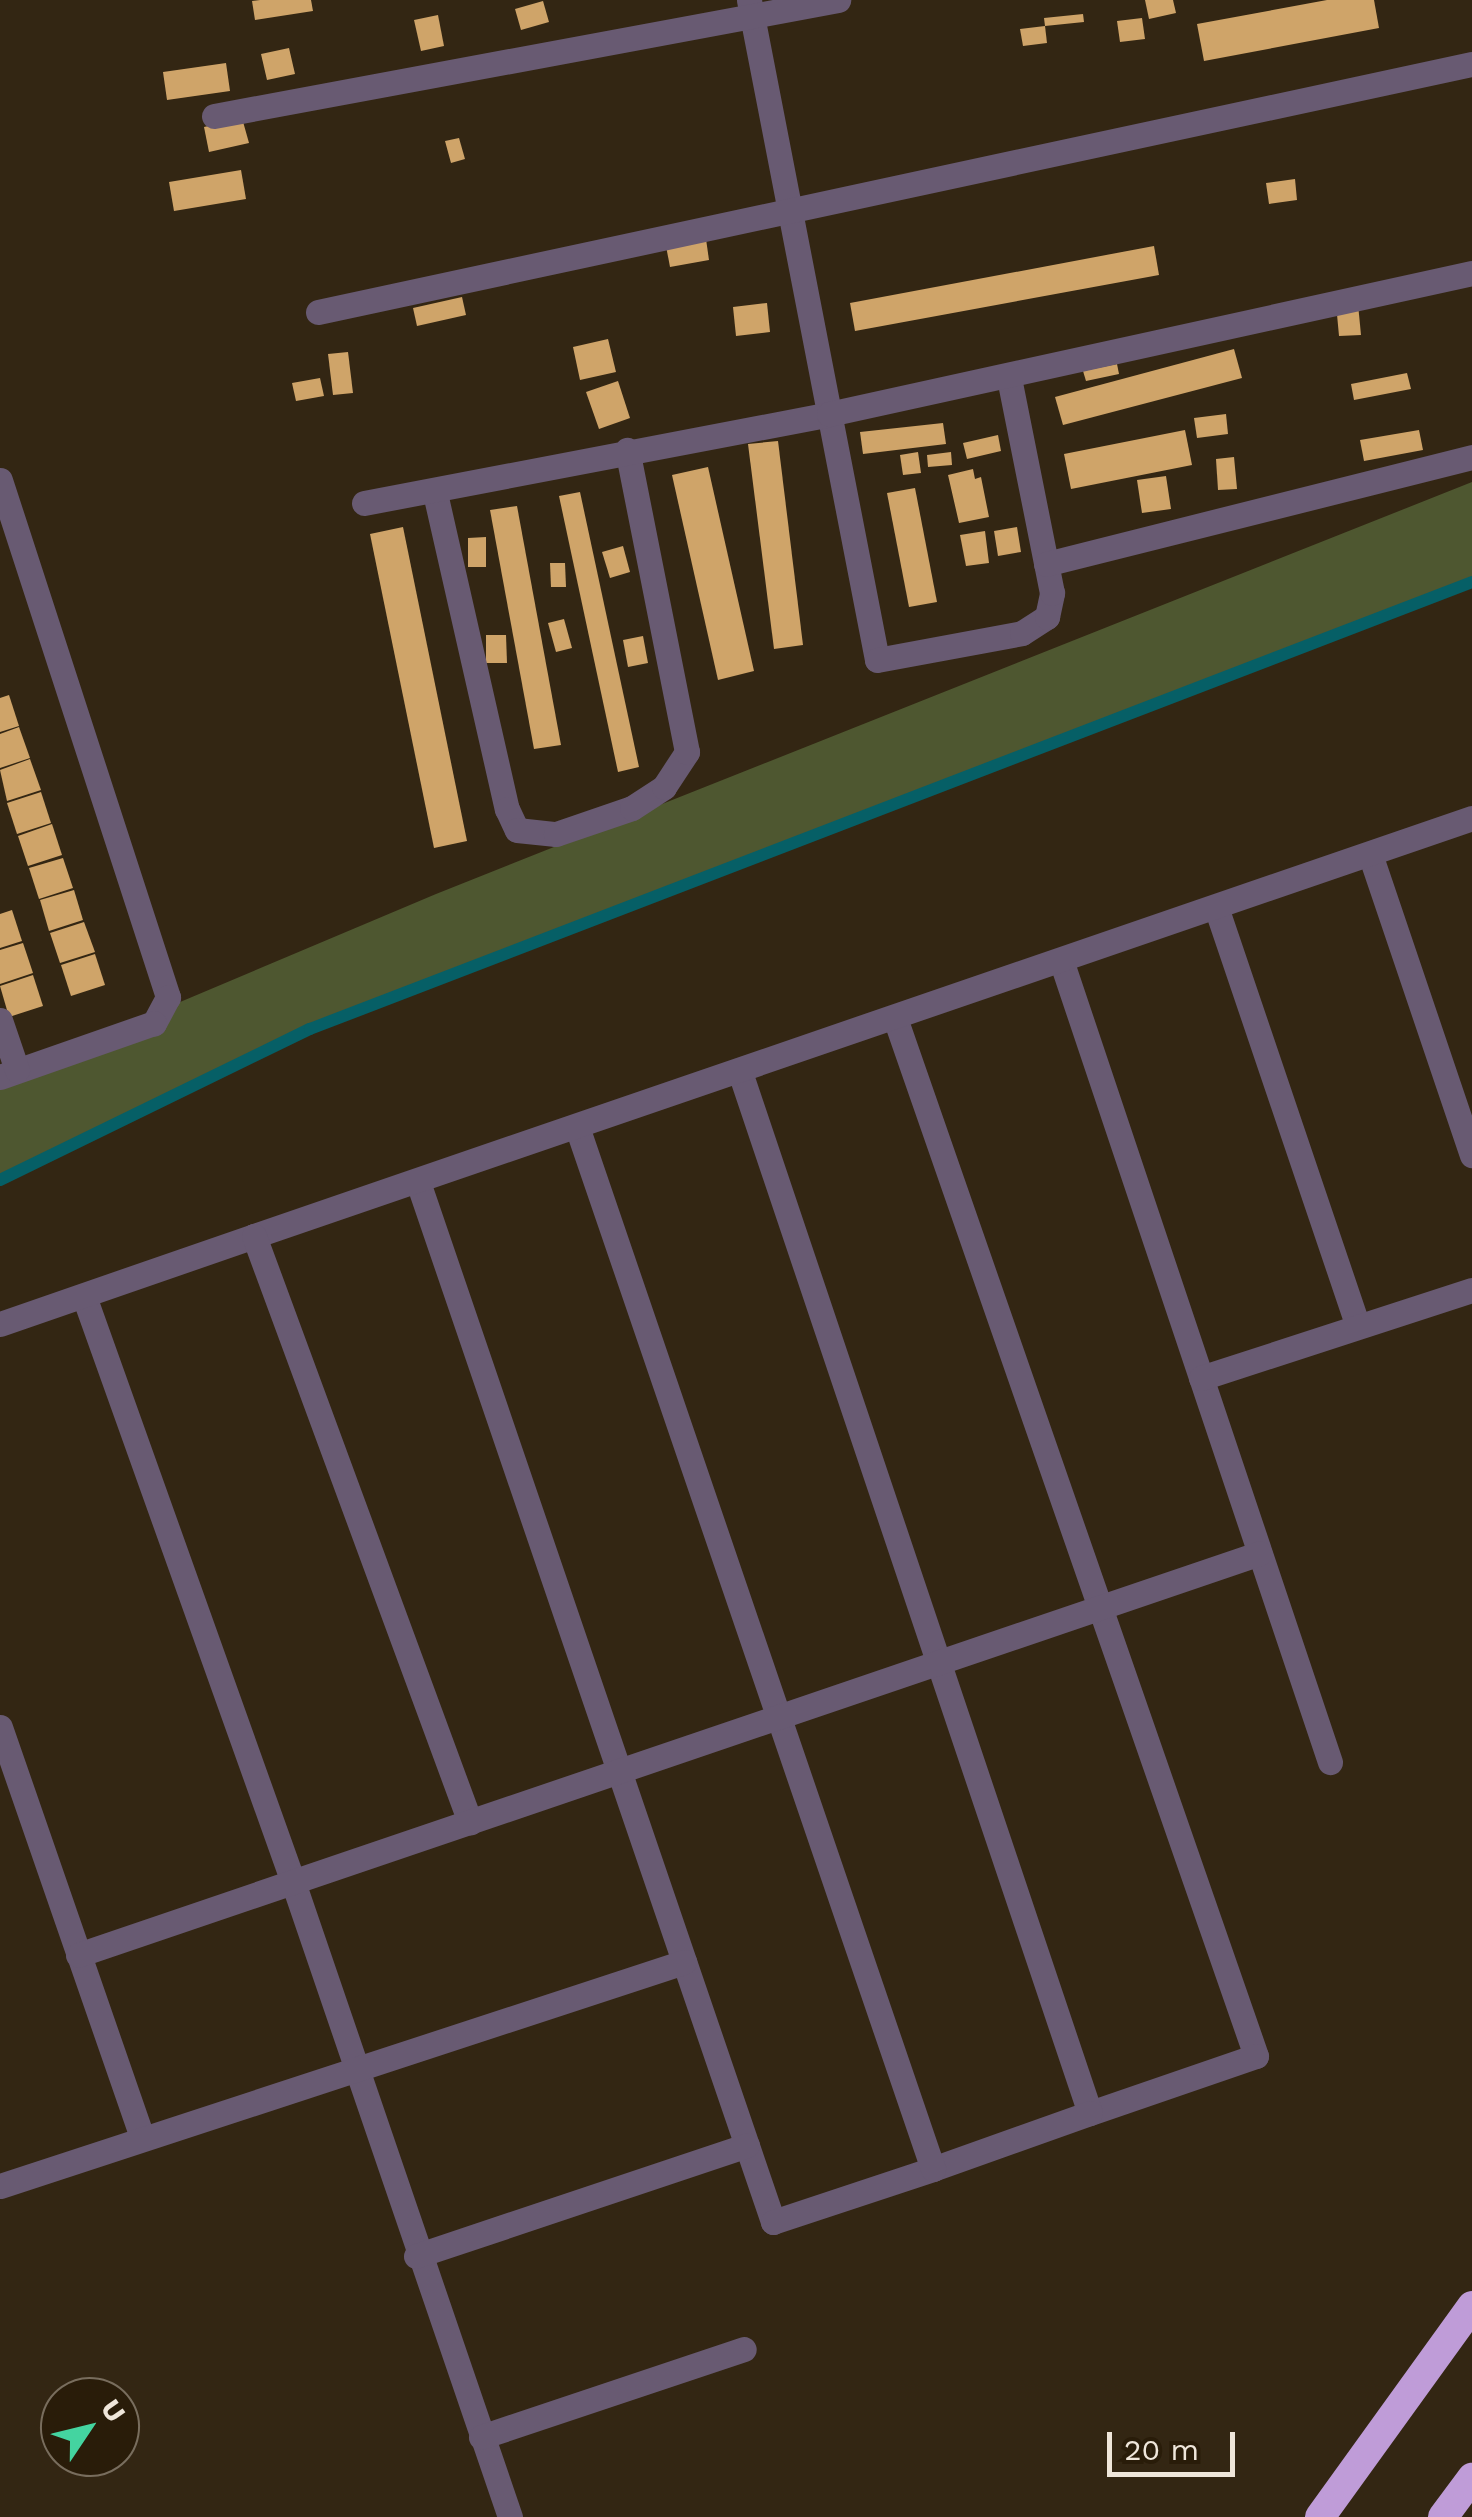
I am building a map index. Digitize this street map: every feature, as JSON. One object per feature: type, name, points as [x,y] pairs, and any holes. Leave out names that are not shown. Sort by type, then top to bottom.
[{"type":"highway","points":[[1320,2517],[1472,2306]]},
{"type":"highway","points":[[1444,2517],[1472,2478]]},
{"type":"street","points":[[214,116],[751,10],[838,0]]},
{"type":"street","points":[[751,10],[877,660],[1036,627],[1052,606],[1009,376]]},
{"type":"street","points":[[318,312],[790,214],[1472,64]]},
{"type":"street","points":[[364,503],[829,414],[1472,273]]},
{"type":"street","points":[[435,492],[506,809],[517,830],[556,834],[632,808],[664,786],[687,752],[628,450]]},
{"type":"street","points":[[1046,564],[1472,457]]},
{"type":"street","points":[[0,480],[168,997],[154,1023],[9,1074],[0,1020]]},
{"type":"street","points":[[0,1324],[84,1299],[254,1236],[1472,818]]},
{"type":"street","points":[[1370,854],[1472,1155]]},
{"type":"street","points":[[1216,907],[1358,1326]]},
{"type":"street","points":[[1061,960],[1330,1762]]},
{"type":"street","points":[[418,1182],[773,2222],[933,2169],[1256,2056],[895,1018]]},
{"type":"street","points":[[740,1072],[1090,2113]]},
{"type":"street","points":[[577,1126],[933,2169]]},
{"type":"street","points":[[254,1236],[470,1822]]},
{"type":"street","points":[[1200,1378],[1472,1290]]},
{"type":"street","points":[[84,1299],[293,1882],[416,2256],[510,2517]]},
{"type":"street","points":[[78,1954],[1260,1554]]},
{"type":"street","points":[[0,1727],[142,2136]]},
{"type":"street","points":[[0,2186],[142,2136],[684,1962]]},
{"type":"street","points":[[416,2256],[747,2145]]},
{"type":"street","points":[[481,2437],[744,2349]]},
{"type":"green space","points":[[1472,482],[1472,582],[310,1029],[0,1180],[0,1078],[436,894]]},
{"type":"building","points":[[311,0],[313,11],[255,20],[252,1]]},
{"type":"building","points":[[1145,0],[1173,0],[1176,13],[1149,19]]},
{"type":"building","points":[[1327,0],[1374,0],[1379,28],[1204,61],[1197,24]]},
{"type":"building","points":[[543,1],[549,22],[521,30],[515,9]]},
{"type":"building","points":[[1083,14],[1084,22],[1045,26],[1044,18]]},
{"type":"building","points":[[438,15],[444,46],[421,51],[414,20]]},
{"type":"building","points":[[1142,18],[1145,39],[1120,42],[1117,21]]},
{"type":"building","points":[[1045,26],[1047,43],[1023,46],[1020,29]]},
{"type":"building","points":[[289,48],[295,74],[267,80],[261,54]]},
{"type":"building","points":[[226,63],[230,91],[167,100],[163,72]]},
{"type":"building","points":[[242,118],[249,143],[209,152],[204,127]]},
{"type":"building","points":[[459,138],[465,159],[451,163],[445,141]]},
{"type":"building","points":[[241,170],[246,199],[174,211],[169,182]]},
{"type":"building","points":[[1295,179],[1297,200],[1269,204],[1266,183]]},
{"type":"building","points":[[706,239],[709,260],[670,267],[666,246]]},
{"type":"building","points":[[1154,246],[1159,275],[855,331],[850,303]]},
{"type":"building","points":[[462,297],[466,315],[417,326],[413,308]]},
{"type":"building","points":[[767,303],[770,332],[736,336],[733,307]]},
{"type":"building","points":[[1336,304],[1358,304],[1361,335],[1339,336]]},
{"type":"building","points":[[608,339],[616,372],[580,380],[573,347]]},
{"type":"building","points":[[1234,349],[1242,378],[1063,425],[1055,397]]},
{"type":"building","points":[[348,352],[353,393],[333,395],[328,354]]},
{"type":"building","points":[[1117,364],[1119,374],[1086,381],[1083,371]]},
{"type":"building","points":[[1407,373],[1411,389],[1354,400],[1351,384]]},
{"type":"building","points":[[320,378],[324,396],[296,401],[292,383]]},
{"type":"building","points":[[618,381],[630,418],[599,429],[586,392]]},
{"type":"building","points":[[1226,414],[1228,434],[1197,438],[1194,418]]},
{"type":"building","points":[[943,423],[946,444],[863,454],[860,432]]},
{"type":"building","points":[[1185,430],[1192,465],[1071,489],[1064,454]]},
{"type":"building","points":[[1419,430],[1423,450],[1364,461],[1360,440]]},
{"type":"building","points":[[998,435],[1001,451],[967,459],[963,443]]},
{"type":"building","points":[[778,441],[803,645],[774,649],[748,444]]},
{"type":"building","points":[[918,452],[921,473],[903,475],[900,455]]},
{"type":"building","points":[[951,452],[952,465],[928,467],[927,455]]},
{"type":"building","points":[[1234,457],[1237,489],[1218,490],[1216,459]]},
{"type":"building","points":[[708,467],[754,671],[718,680],[672,475]]},
{"type":"building","points":[[973,469],[975,479],[981,477],[989,517],[959,523],[948,475]]},
{"type":"building","points":[[1166,476],[1171,509],[1142,513],[1137,480]]},
{"type":"building","points":[[915,488],[937,602],[909,607],[887,493]]},
{"type":"building","points":[[580,492],[639,767],[618,772],[559,496]]},
{"type":"building","points":[[517,506],[561,745],[534,749],[490,510]]},
{"type":"building","points":[[403,527],[467,841],[434,848],[370,534]]},
{"type":"building","points":[[1017,527],[1021,552],[998,556],[994,531]]},
{"type":"building","points":[[985,531],[989,563],[966,566],[960,535]]},
{"type":"building","points":[[486,537],[486,567],[468,567],[468,538]]},
{"type":"building","points":[[623,546],[630,572],[610,578],[602,552]]},
{"type":"building","points":[[550,563],[565,563],[566,587],[551,587]]},
{"type":"building","points":[[564,619],[572,648],[556,652],[548,623]]},
{"type":"building","points":[[486,635],[506,635],[507,663],[486,663]]},
{"type":"building","points":[[643,636],[648,663],[628,667],[623,640]]},
{"type":"building","points":[[9,695],[19,726],[0,732],[0,698]]},
{"type":"building","points":[[19,727],[30,758],[0,768],[0,734]]},
{"type":"building","points":[[30,759],[41,790],[7,801],[0,770]]},
{"type":"building","points":[[41,792],[51,823],[17,834],[7,803]]},
{"type":"building","points":[[52,824],[62,855],[28,866],[18,836]]},
{"type":"building","points":[[63,858],[73,888],[39,899],[29,868]]},
{"type":"building","points":[[74,890],[83,920],[49,931],[40,900]]},
{"type":"building","points":[[12,910],[22,941],[0,948],[0,914]]},
{"type":"building","points":[[84,922],[95,952],[60,963],[50,933]]},
{"type":"building","points":[[23,943],[33,973],[0,984],[0,950]]},
{"type":"building","points":[[95,954],[105,985],[71,996],[61,965]]},
{"type":"building","points":[[33,975],[43,1006],[9,1017],[0,986]]},
{"type":"waterway","points":[[0,1180],[310,1029],[1472,582]]}]
